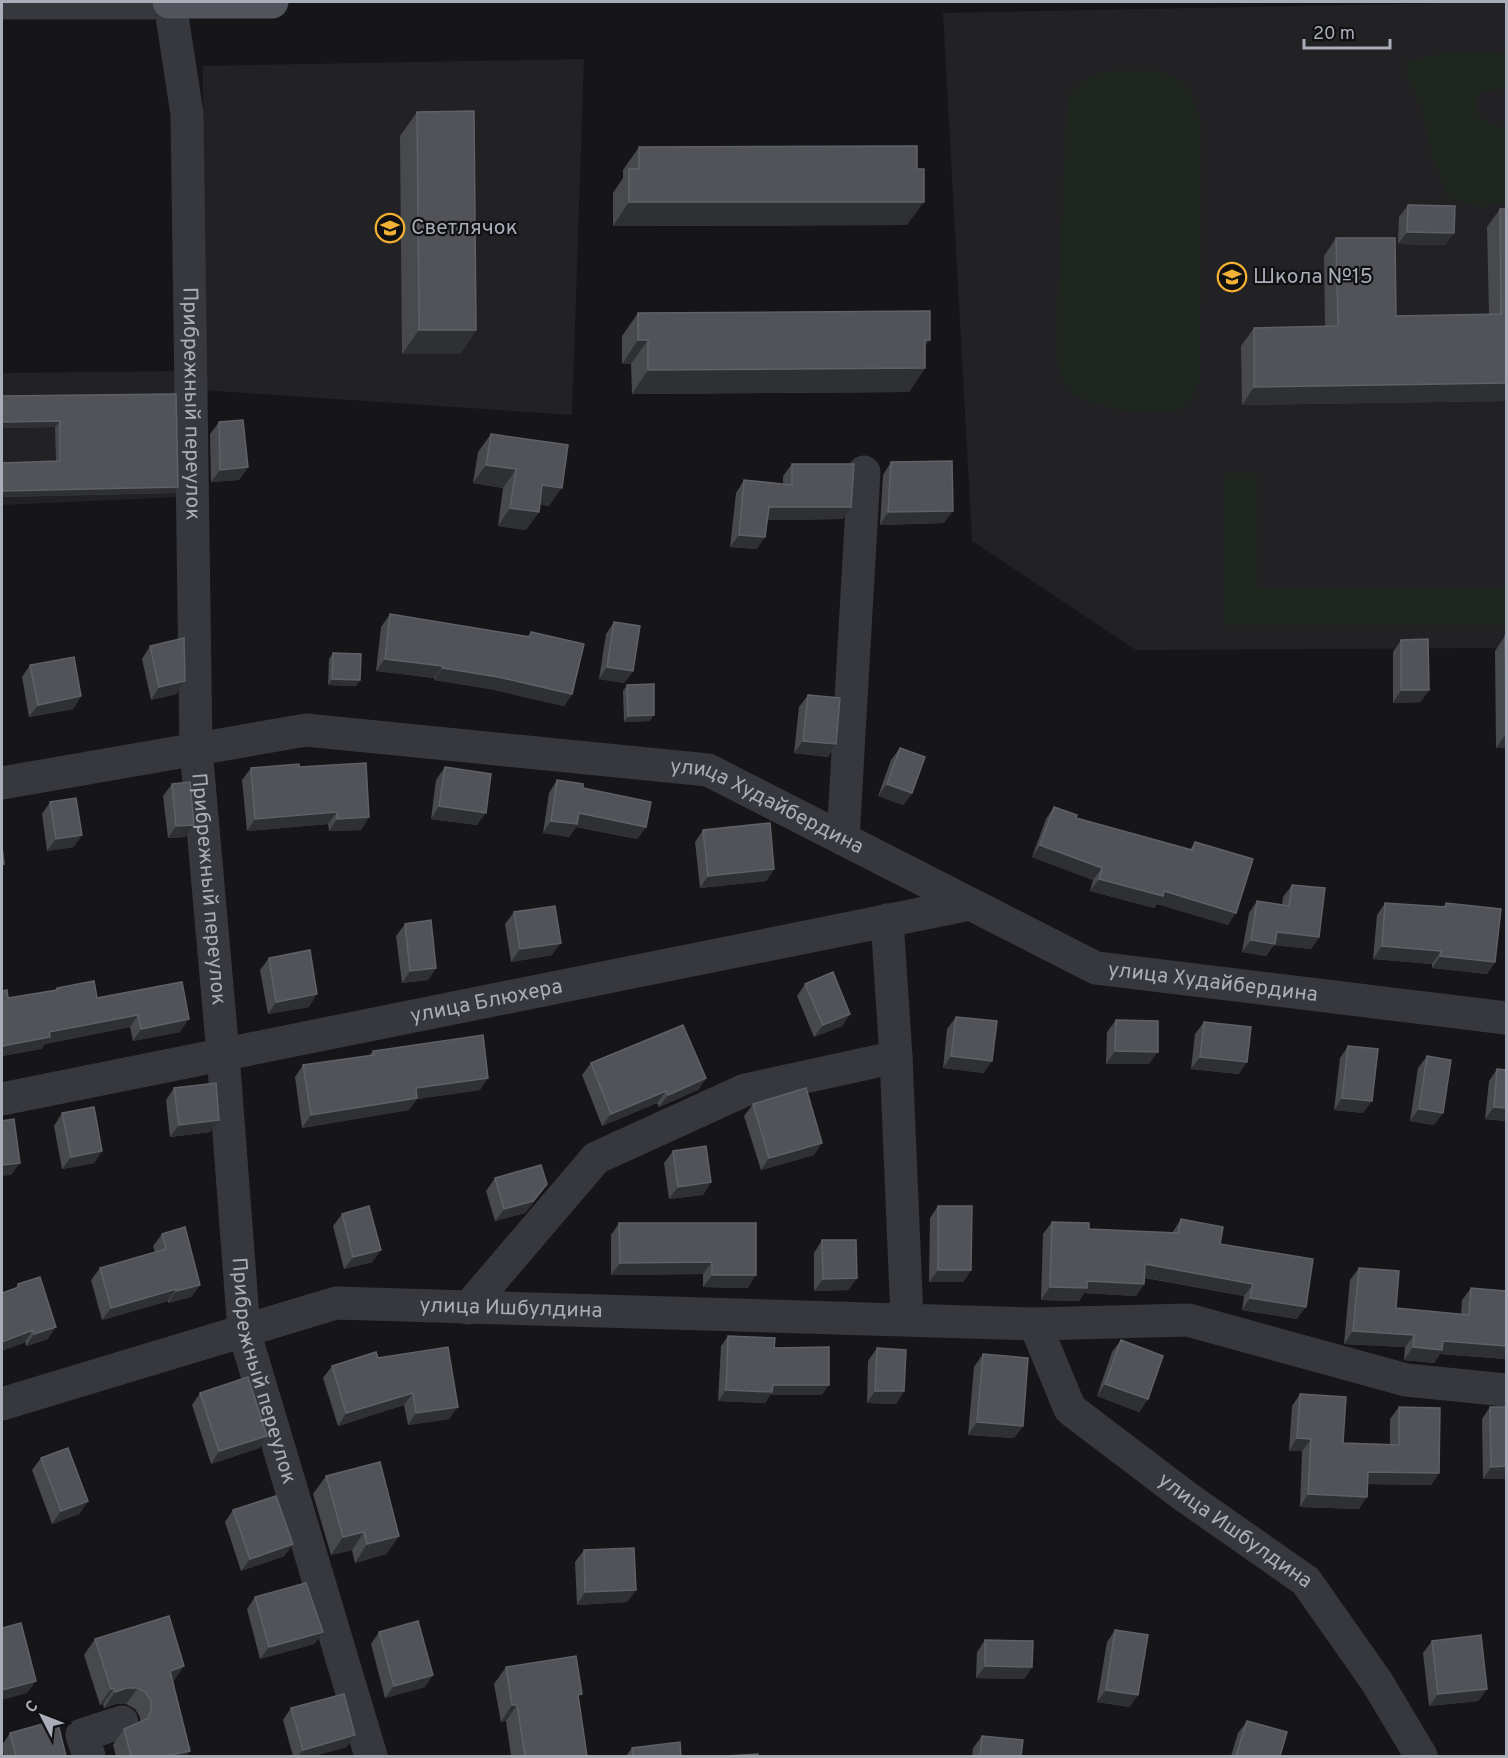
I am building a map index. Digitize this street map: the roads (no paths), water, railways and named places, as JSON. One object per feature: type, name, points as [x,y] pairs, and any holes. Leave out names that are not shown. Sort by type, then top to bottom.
[{"type":"main road","points":[[169,2],[272,2]]},
{"type":"street","points":[[2,3],[169,2]]},
{"type":"street","name":"Прибрежный переулок","points":[[169,2],[187,114],[196,749],[244,1330],[371,1756]]},
{"type":"street","points":[[843,839],[864,472]]},
{"type":"street","name":"улица Худайбердина","points":[[2,783],[306,730],[708,770],[1096,968],[1506,1018]]},
{"type":"street","name":"улица Блюхера","points":[[2,1099],[970,904]]},
{"type":"street","points":[[887,920],[896,1057],[907,1319]]},
{"type":"street","points":[[468,1308],[596,1158],[745,1090],[896,1057]]},
{"type":"street","name":"улица Ишбулдина","points":[[2,1404],[336,1303],[1035,1324],[1188,1320],[1406,1380],[1506,1389]]},
{"type":"street","name":"улица Ишбулдина","points":[[1035,1324],[1070,1409],[1186,1497],[1305,1581],[1377,1682],[1421,1756]]},
{"type":"street","points":[[89,1756],[82,1735],[122,1722]]},
{"type":"place","name":"Светлячок","points":[[390,228]]},
{"type":"place","name":"Школа №15","points":[[1232,277]]}]
